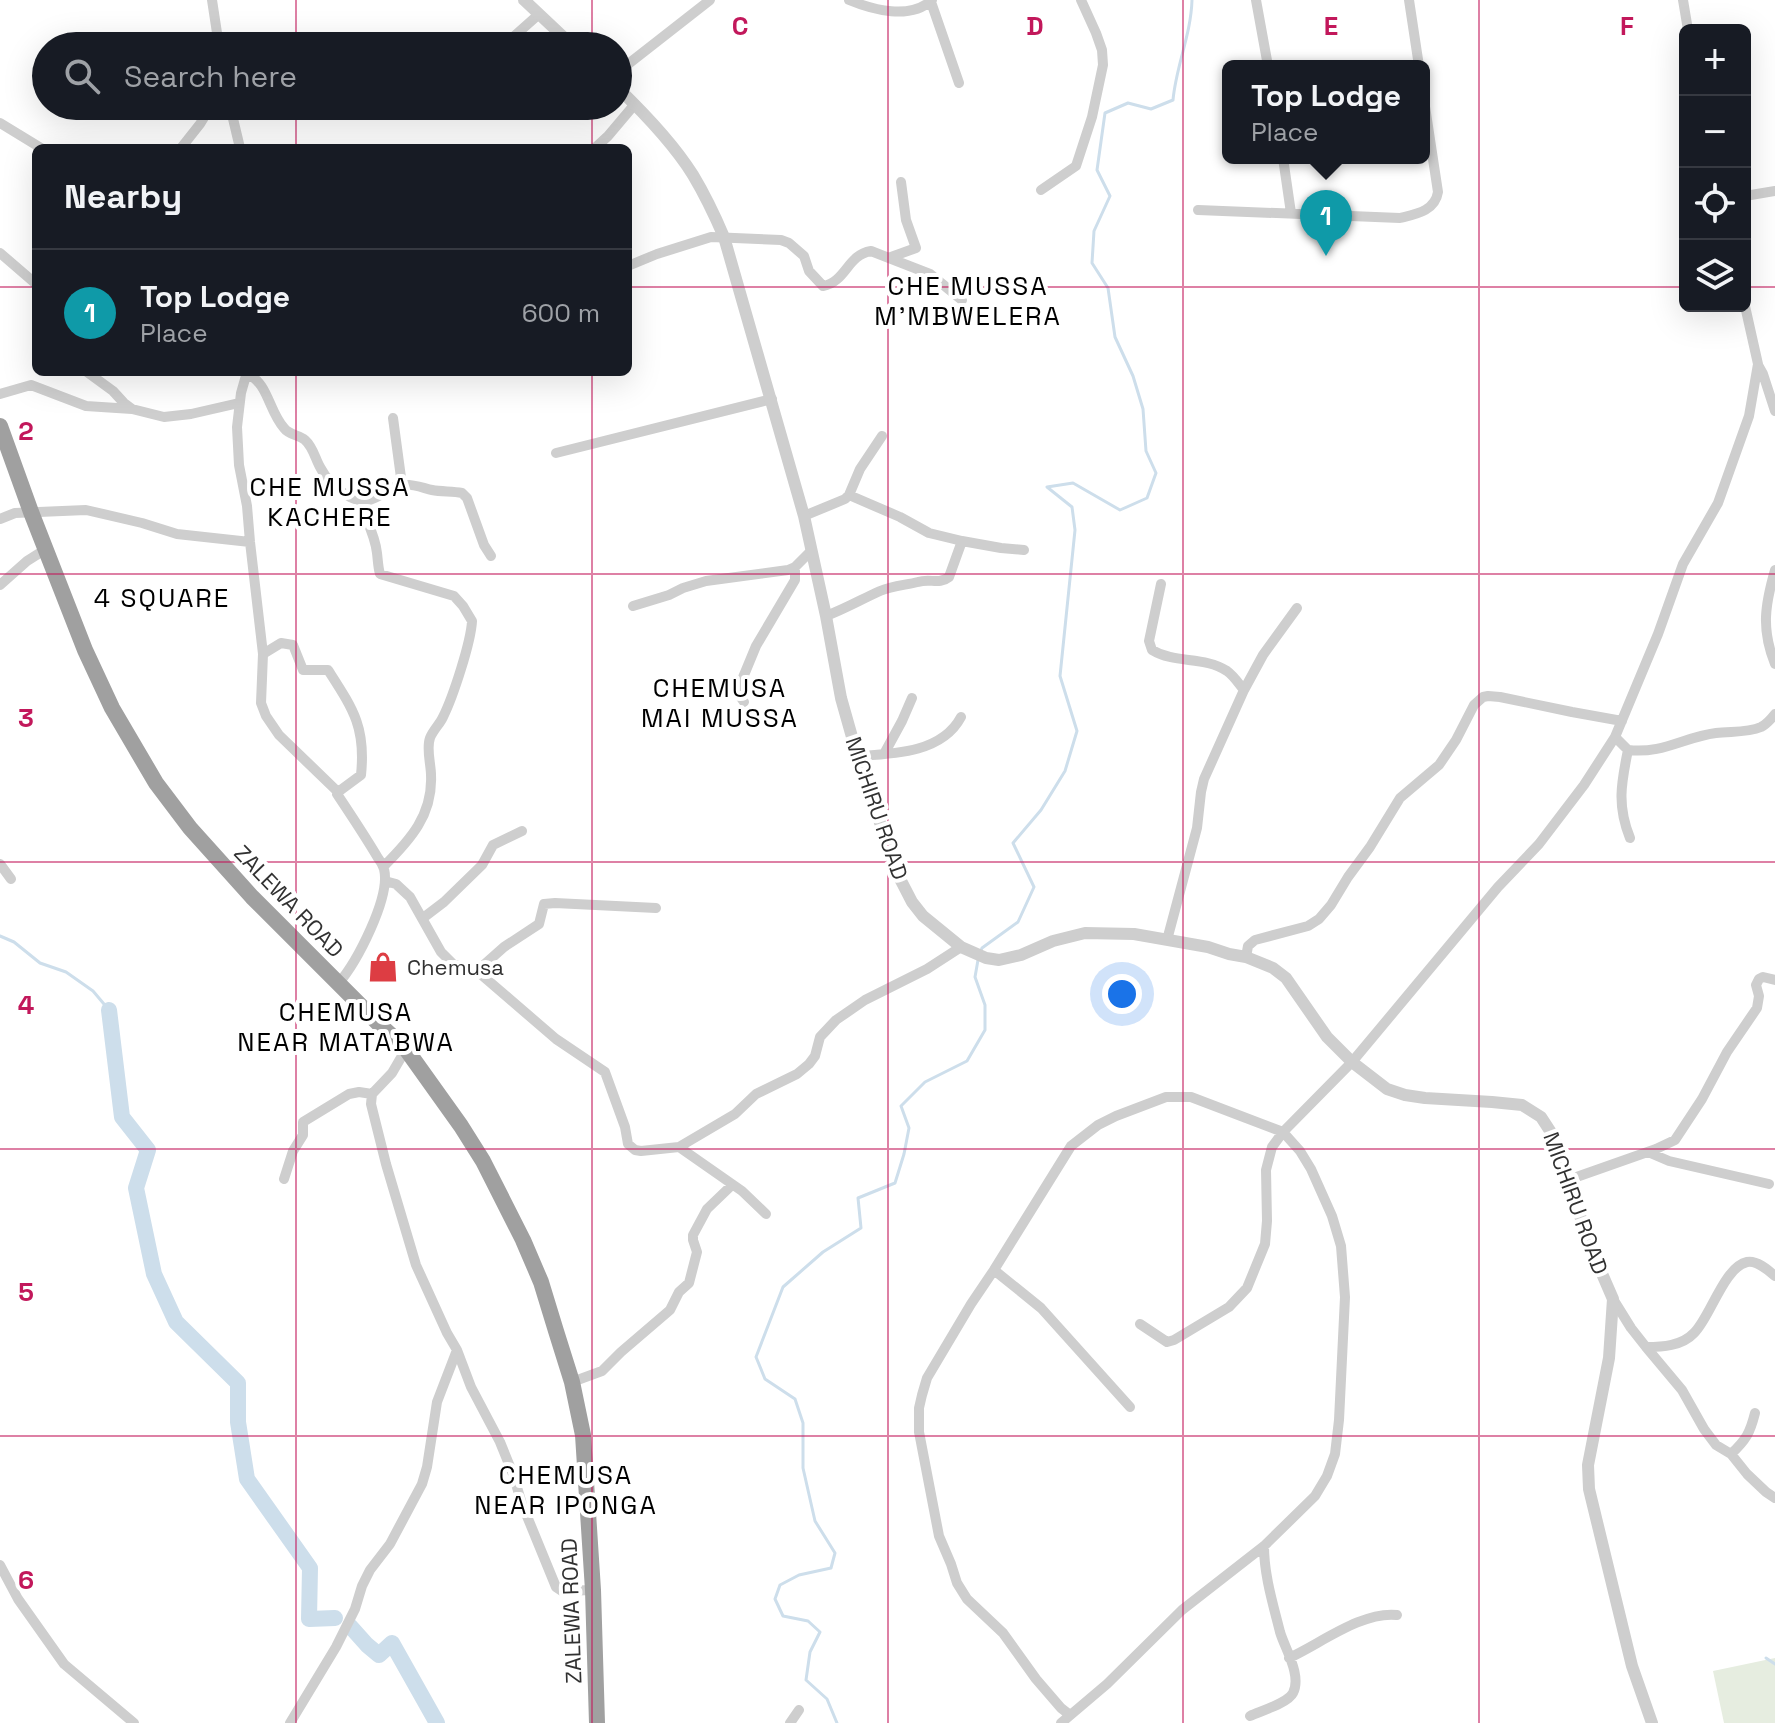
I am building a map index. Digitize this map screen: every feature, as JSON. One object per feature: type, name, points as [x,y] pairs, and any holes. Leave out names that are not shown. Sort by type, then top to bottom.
[{"type":"highway","name":"ZALEWA ROAD","points":[[0,426],[85,650],[130,740],[156,783],[190,828],[279,925],[406,1049],[461,1126],[504,1200],[541,1282],[572,1382],[583,1435],[593,1590],[597,1723]]},
{"type":"street","points":[[212,0],[217,32]]},
{"type":"street","points":[[524,0],[557,32]]},
{"type":"street","points":[[632,61],[710,0]]},
{"type":"street","points":[[849,0],[885,11],[907,11],[931,1],[959,83]]},
{"type":"street","points":[[1041,190],[1076,166],[1092,117],[1103,65],[1102,50],[1081,0]]},
{"type":"street","points":[[1256,0],[1267,60]]},
{"type":"street","points":[[1409,0],[1418,60]]},
{"type":"street","points":[[1683,0],[1687,24]]},
{"type":"street","points":[[519,32],[538,15]]},
{"type":"street","name":"MICHIRU ROAD","points":[[632,101],[691,172],[724,237],[804,516],[841,698],[902,885],[923,916],[961,947],[999,960],[1076,934],[1134,934],[1246,957],[1273,968],[1286,978],[1327,1037],[1352,1062],[1387,1089],[1425,1098],[1522,1105],[1546,1122],[1554,1137],[1590,1246],[1613,1299],[1609,1358],[1588,1465],[1589,1489],[1632,1666],[1652,1723]]},
{"type":"street","points":[[632,108],[635,104]]},
{"type":"street","points":[[184,144],[202,120]]},
{"type":"street","points":[[233,120],[239,144]]},
{"type":"street","points":[[599,144],[622,120]]},
{"type":"street","points":[[0,123],[34,144]]},
{"type":"street","points":[[1198,210],[1400,218],[1434,205],[1438,192],[1430,139]]},
{"type":"street","points":[[1284,164],[1291,213]]},
{"type":"street","points":[[891,257],[916,248],[906,220],[901,182]]},
{"type":"street","points":[[1751,195],[1775,191]]},
{"type":"street","points":[[632,264],[706,238],[781,240],[804,256],[809,271],[825,287],[835,281],[852,260],[871,251],[930,274],[962,300]]},
{"type":"street","points":[[0,253],[32,281]]},
{"type":"street","points":[[1746,312],[1758,364],[1775,411]]},
{"type":"street","points":[[1140,1324],[1167,1342],[1174,1340],[1229,1307],[1247,1288],[1265,1244],[1266,1170],[1272,1147],[1352,1062],[1498,887],[1539,844],[1584,785],[1615,737],[1683,564],[1718,503],[1749,416],[1758,364]]},
{"type":"street","points":[[92,376],[132,409]]},
{"type":"street","points":[[246,376],[237,427],[263,654],[261,703],[279,735],[338,792],[384,866],[385,881],[366,941],[349,972],[338,984]]},
{"type":"street","points":[[253,376],[260,383],[285,430],[304,439],[330,481],[351,497],[359,500],[377,498],[402,485],[462,493],[467,498],[491,556]]},
{"type":"street","points":[[0,394],[31,385],[86,406],[132,409],[164,417],[239,403]]},
{"type":"street","points":[[556,453],[772,399]]},
{"type":"street","points":[[393,418],[402,485]]},
{"type":"street","points":[[804,516],[849,495],[860,469],[882,436]]},
{"type":"street","points":[[849,495],[929,533],[1024,550]]},
{"type":"street","points":[[359,500],[378,554],[380,574],[454,596],[472,621],[449,702],[428,746],[432,784],[429,804],[405,845],[384,866]]},
{"type":"street","points":[[0,519],[15,513],[86,510],[177,534],[250,542]]},
{"type":"street","points":[[826,616],[883,590],[925,580],[945,581],[962,541]]},
{"type":"street","points":[[0,585],[46,549]]},
{"type":"street","points":[[633,606],[706,581],[788,570],[812,550]]},
{"type":"street","points":[[744,702],[737,692],[741,679],[768,623],[795,580],[795,567]]},
{"type":"street","points":[[1775,570],[1772,597],[1764,622],[1768,648],[1775,664]]},
{"type":"street","points":[[1161,584],[1149,641],[1152,650],[1172,658],[1219,667],[1244,690]]},
{"type":"street","points":[[1167,940],[1197,828],[1204,779],[1263,655],[1297,608]]},
{"type":"street","points":[[263,654],[281,643],[293,645],[303,670],[328,670],[351,707],[359,723],[363,752],[361,775],[338,792]]},
{"type":"street","points":[[1246,957],[1248,946],[1255,940],[1308,926],[1329,908],[1400,798],[1439,765],[1474,705],[1483,697],[1491,695],[1622,721]]},
{"type":"street","points":[[884,754],[912,698]]},
{"type":"street","points":[[1615,737],[1628,750],[1657,750],[1715,733],[1749,731],[1770,721],[1775,714]]},
{"type":"street","points":[[858,756],[907,752],[933,742],[956,725],[961,717]]},
{"type":"street","points":[[1628,750],[1621,805],[1630,838]]},
{"type":"street","points":[[423,918],[482,865],[493,845],[522,831]]},
{"type":"street","points":[[0,864],[11,879]]},
{"type":"street","points":[[385,881],[396,884],[410,897],[448,959],[459,967],[477,971],[556,1039],[605,1072],[628,1144],[641,1151],[679,1147],[735,1114],[756,1094],[803,1069],[815,1056],[824,1032],[836,1020],[865,1000],[927,969],[961,947]]},
{"type":"street","points":[[477,971],[504,947],[539,924],[544,904],[656,908]]},
{"type":"street","points":[[1568,1180],[1675,1140],[1757,1008],[1759,996],[1756,985],[1759,979],[1775,980]]},
{"type":"street","points":[[406,1049],[392,1073],[372,1094],[371,1104],[416,1265],[510,1466],[522,1504],[558,1589],[593,1590]]},
{"type":"street","points":[[284,1179],[293,1151],[303,1135],[303,1122],[349,1094],[372,1094]]},
{"type":"street","points":[[1061,1723],[1107,1684],[1182,1610],[1264,1546],[1315,1496],[1335,1454],[1345,1297],[1341,1246],[1332,1216],[1311,1169],[1283,1132],[1191,1097],[1166,1097],[1107,1120],[1071,1146],[927,1378],[919,1408],[919,1432],[939,1536],[961,1593],[1003,1633],[1044,1689],[1070,1715]]},
{"type":"street","points":[[679,1147],[766,1214]]},
{"type":"street","points":[[1648,1152],[1669,1161],[1769,1184]]},
{"type":"street","points":[[572,1382],[602,1371],[670,1310],[679,1292],[689,1283],[697,1252],[693,1235],[707,1209],[732,1185]]},
{"type":"street","points":[[1646,1347],[1666,1347],[1694,1334],[1724,1284],[1737,1268],[1747,1262],[1757,1263],[1775,1276]]},
{"type":"street","points":[[994,1270],[1041,1308],[1130,1407]]},
{"type":"street","points":[[1613,1299],[1631,1328],[1682,1390],[1716,1445],[1731,1454],[1747,1474],[1775,1498]]},
{"type":"street","points":[[290,1723],[336,1647],[370,1570],[390,1544],[422,1484],[437,1402],[457,1350]]},
{"type":"street","points":[[1731,1454],[1746,1440],[1755,1413]]},
{"type":"street","points":[[1250,1716],[1293,1694],[1295,1676],[1268,1583],[1264,1546]]},
{"type":"street","points":[[0,1565],[18,1599],[64,1664],[134,1723]]},
{"type":"street","points":[[1289,1658],[1354,1624],[1378,1616],[1397,1615]]},
{"type":"street","points":[[790,1723],[799,1710]]},
{"type":"shaded area","points":[[1775,1658],[1775,1723],[1724,1723],[1713,1671]]},
{"type":"waterway","points":[[980,953],[982,948],[1018,922],[1034,887],[1013,843],[1041,810],[1065,771],[1077,731],[1060,676],[1075,530],[1072,507],[1047,487],[1073,483],[1120,510],[1147,498],[1156,473],[1146,451],[1143,409],[1133,376],[1115,337],[1108,288],[1092,263],[1094,231],[1110,196],[1097,170],[1105,113],[1128,103],[1151,109],[1173,100],[1192,0]]},
{"type":"waterway","points":[[0,936],[14,942],[40,963],[66,972],[93,991],[109,1010]]},
{"type":"waterway","points":[[837,1723],[827,1699],[806,1680],[810,1652],[820,1632],[808,1621],[783,1616],[775,1599],[780,1585],[799,1575],[831,1568],[835,1553],[815,1521],[803,1468],[803,1423],[795,1399],[765,1379],[756,1357],[783,1287],[823,1252],[861,1228],[858,1198],[895,1183],[909,1128],[901,1106],[925,1082],[967,1061],[985,1030],[985,1005],[975,977],[978,960]]},
{"type":"waterway","points":[[109,1010],[122,1117],[148,1150],[136,1188],[154,1274],[176,1322],[238,1383],[238,1422],[247,1479],[310,1568],[309,1619],[335,1618]]},
{"type":"waterway","points":[[350,1626],[379,1655],[392,1643],[437,1723]]},
{"type":"waterway","points":[[1766,1658],[1775,1664]]},
{"type":"place","name":"Top Lodge","points":[[1326,256]]},
{"type":"place","name":"Chemusa","points":[[383,967]]},
{"type":"district","name":"CHE MUSSA M'MBWELERA","points":[[968,301]]},
{"type":"district","name":"CHE MUSSA KACHERE","points":[[330,502]]},
{"type":"district","name":"4 SQUARE","points":[[162,598]]},
{"type":"district","name":"CHEMUSA MAI MUSSA","points":[[720,703]]},
{"type":"district","name":"CHEMUSA NEAR MATABWA","points":[[346,1027]]},
{"type":"district","name":"CHEMUSA NEAR IPONGA","points":[[566,1490]]}]
